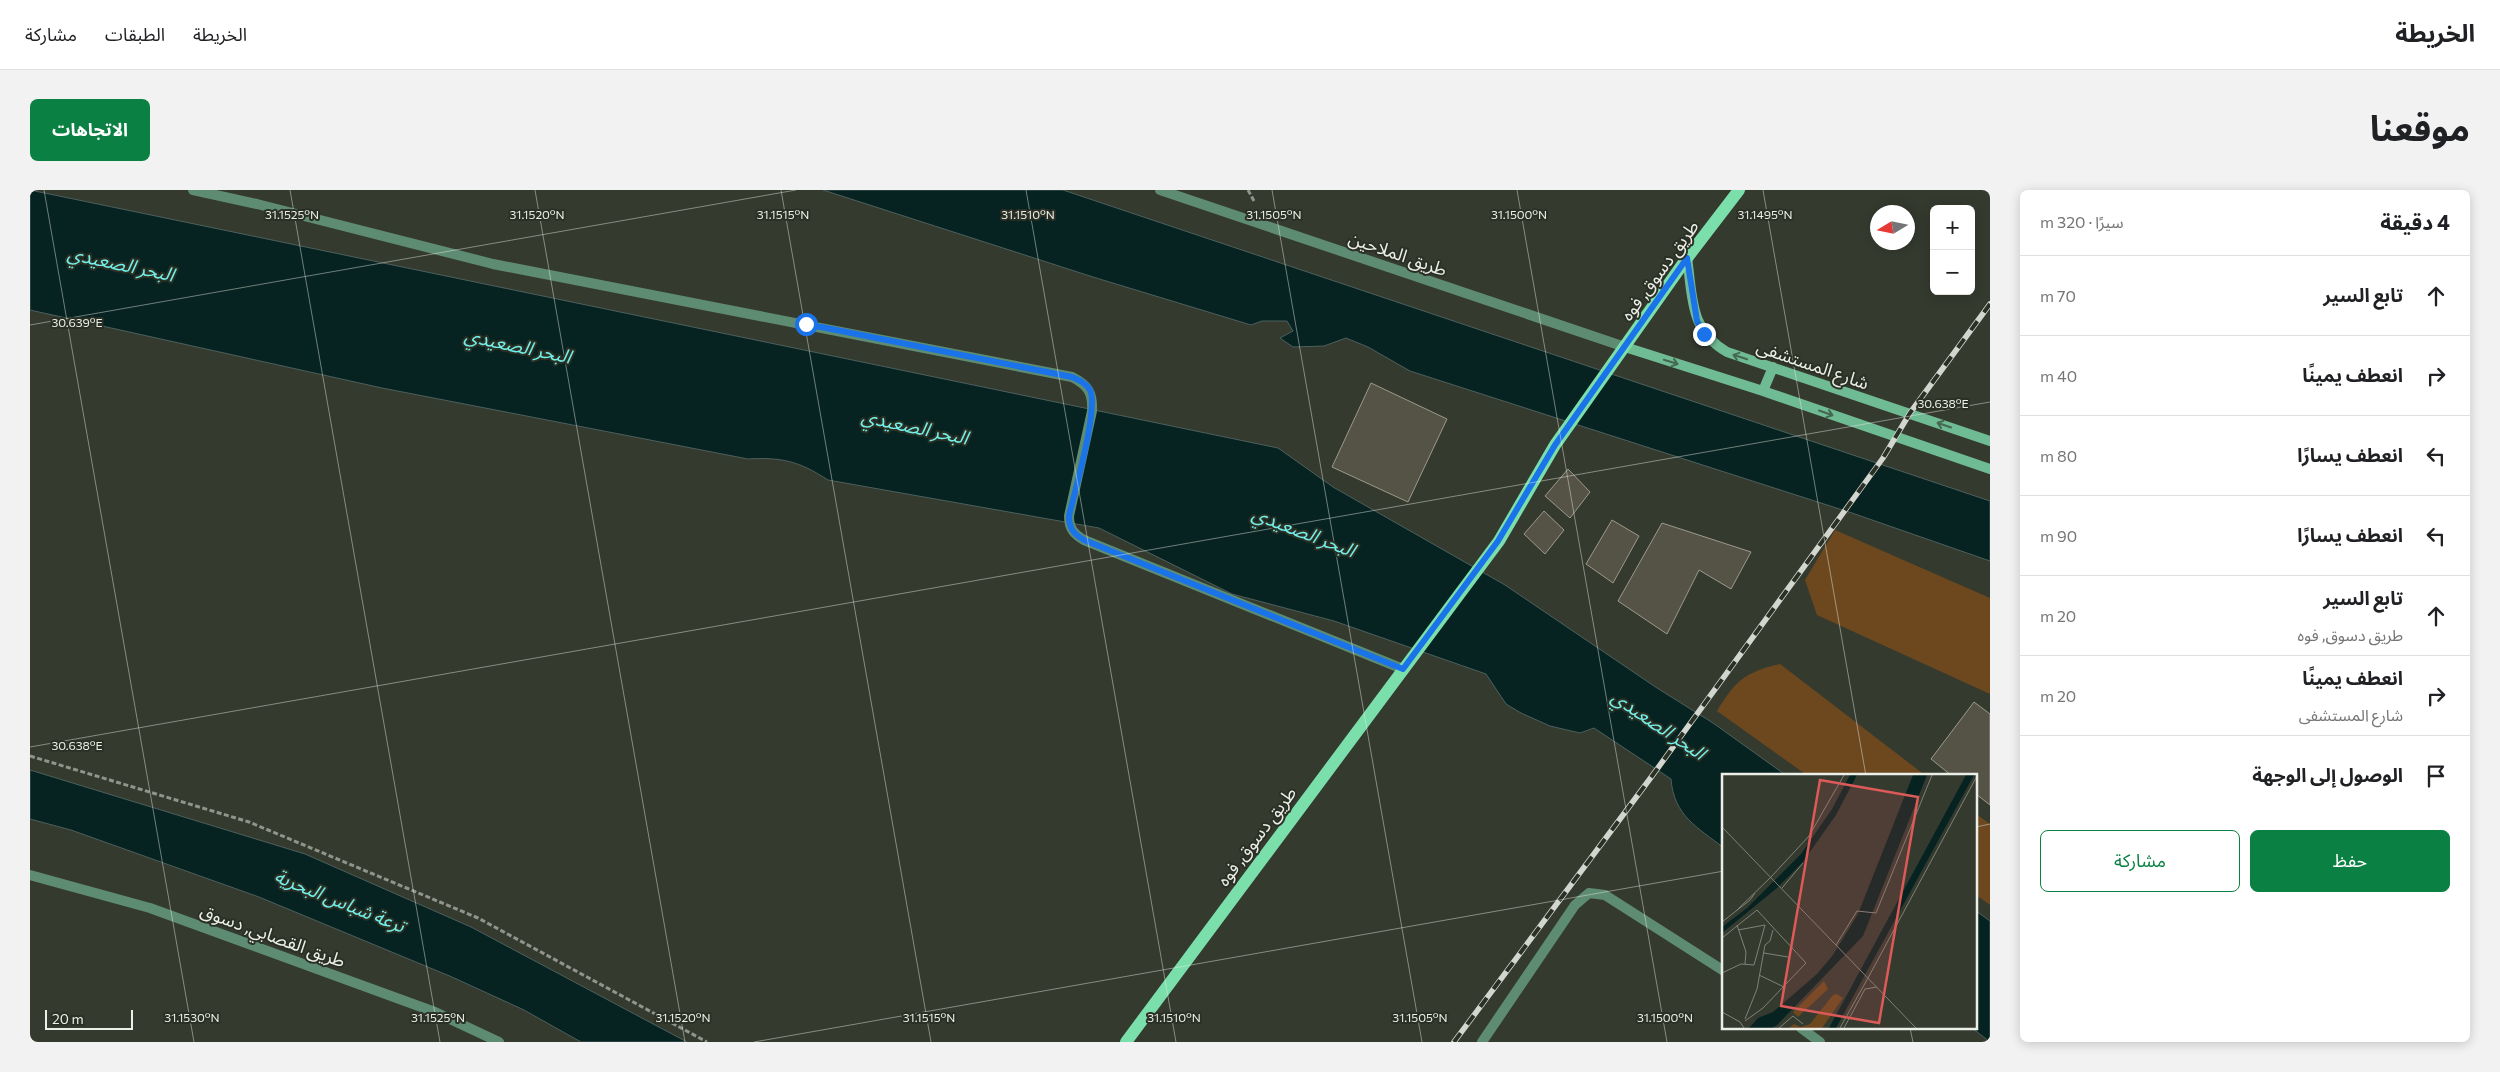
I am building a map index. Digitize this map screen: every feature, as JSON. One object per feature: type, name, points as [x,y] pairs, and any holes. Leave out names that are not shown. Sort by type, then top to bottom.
[{"type":"main road","name":"طريق دسوق, فوه","points":[[1126,1042],[1498,541],[1555,445],[1687,258],[1739,190]]},
{"type":"main road","name":"شارع المستشفى","points":[[1687,258],[1697,321],[1704,334],[1714,345],[1727,352],[1990,441]]},
{"type":"main road","points":[[1625,348],[1763,391],[1990,469]]},
{"type":"main road","points":[[1763,391],[1773,368]]},
{"type":"street","points":[[193,190],[257,204],[493,264],[1072,377],[1084,382],[1090,390],[1092,411],[1069,516],[1069,526],[1076,535],[1084,540],[1403,669]]},
{"type":"street","name":"طريق الملاحين","points":[[1160,190],[1625,348]]},
{"type":"street","name":"طريق القصابي, دسوق","points":[[30,875],[150,908],[434,1012],[499,1042]]},
{"type":"street","points":[[1482,1042],[1575,905],[1589,893],[1605,895],[1722,969]]},
{"type":"street","points":[[1805,1030],[1820,1042]]},
{"type":"path","points":[[30,756],[249,822],[469,914],[707,1042]]},
{"type":"shaded area","points":[[1835,530],[1990,598],[1990,694],[1817,615],[1805,580]]},
{"type":"shaded area","points":[[1780,664],[1923,774],[1805,774],[1717,711],[1742,679],[1749,674]]},
{"type":"shaded area","points":[[1978,815],[1990,824],[1990,905],[1978,896]]},
{"type":"water","name":"البحر الصعيدي","points":[[30,190],[1278,448],[1333,487],[1505,585],[1657,688],[1713,723],[1784,774],[1722,774],[1722,846],[1688,820],[1677,802],[1671,779],[1594,728],[1580,733],[1550,726],[1506,704],[1486,674],[1334,621],[1232,594],[1099,528],[828,480],[799,464],[770,459],[748,459],[382,388],[30,310]]},
{"type":"water","points":[[823,190],[1063,190],[1990,501],[1990,561],[1852,513],[1410,371],[1368,347],[1346,338],[1324,346],[1293,347],[1280,338],[1293,331],[1287,321],[1262,321],[1251,325],[1093,277]]},
{"type":"water","name":"ترعة شباس البحرية","points":[[30,770],[305,854],[471,927],[687,1042],[581,1042],[524,1010],[452,977],[259,897],[71,830],[30,819]]},
{"type":"water","points":[[1978,912],[1990,921],[1990,1042],[1975,1030],[1978,1030]]},
{"type":"building","points":[[1371,383],[1447,419],[1408,502],[1332,467]]},
{"type":"building","points":[[1568,469],[1590,492],[1570,518],[1545,496]]},
{"type":"building","points":[[1544,511],[1564,530],[1545,554],[1524,534]]},
{"type":"building","points":[[1612,520],[1639,536],[1613,583],[1586,564]]},
{"type":"building","points":[[1662,523],[1751,552],[1731,589],[1699,570],[1667,634],[1618,601]]},
{"type":"building","points":[[1974,702],[1990,714],[1990,805],[1978,796],[1978,774],[1950,774],[1931,759]]},
{"type":"railway","points":[[1454,1042],[1652,776],[1883,458],[1910,413],[1990,304]]},
{"type":"route","points":[[806,324],[1072,377],[1084,382],[1090,390],[1092,411],[1069,516],[1069,526],[1076,535],[1084,540],[1403,669],[1498,541],[1555,445],[1687,258],[1697,321],[1704,334]]}]
